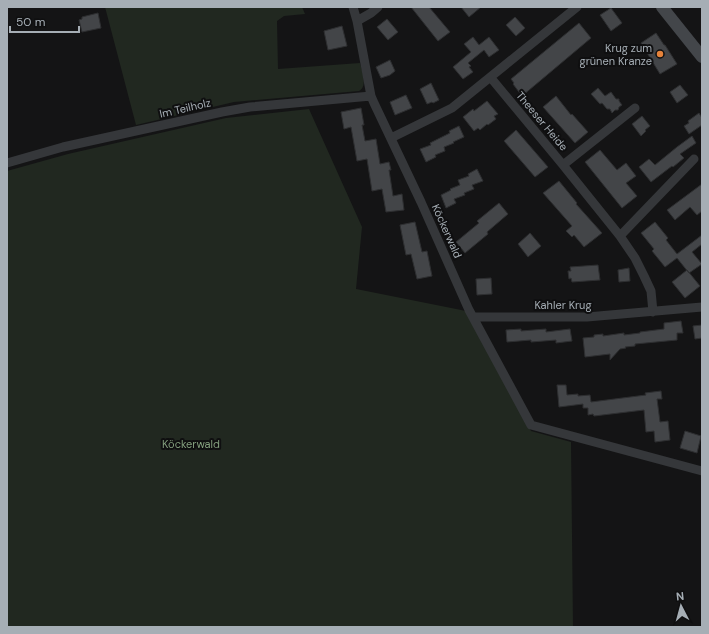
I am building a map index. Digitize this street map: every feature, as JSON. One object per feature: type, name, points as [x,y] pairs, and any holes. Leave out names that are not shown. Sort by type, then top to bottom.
[{"type":"main road","points":[[662,7],[702,57]]},
{"type":"street","name":"Köckerwald","points":[[353,7],[371,96],[392,138],[463,298],[531,425],[702,471]]},
{"type":"street","points":[[357,21],[378,7]]},
{"type":"street","points":[[392,138],[452,108],[577,7]]},
{"type":"street","name":"Theeser Heide","points":[[490,78],[563,165],[634,108]]},
{"type":"street","name":"Im Teilholz","points":[[7,163],[63,147],[222,112],[250,107],[371,96]]},
{"type":"street","points":[[620,236],[694,159]]},
{"type":"street","points":[[563,165],[620,236],[635,258],[648,284],[653,312]]},
{"type":"street","name":"Kahler Krug","points":[[473,317],[587,317],[702,307]]},
{"type":"green space","points":[[105,7],[302,7],[305,14],[284,16],[277,21],[278,69],[360,63],[364,78],[363,86],[359,91],[234,102],[136,125]]},
{"type":"green space","name":"Köckerwald","points":[[309,109],[362,227],[356,289],[470,312],[531,431],[571,442],[573,627],[7,627],[7,171],[68,154],[226,118]]},
{"type":"building","points":[[411,7],[429,7],[450,32],[438,41]]},
{"type":"building","points":[[461,7],[481,7],[469,17]]},
{"type":"building","points":[[611,8],[622,23],[611,31],[600,15]]},
{"type":"building","points":[[98,13],[101,28],[82,32],[79,20],[82,19],[82,17]]},
{"type":"building","points":[[515,17],[525,28],[516,36],[506,25]]},
{"type":"building","points":[[387,19],[398,32],[388,40],[377,27]]},
{"type":"building","points":[[579,23],[591,38],[522,96],[511,79]]},
{"type":"building","points":[[342,26],[347,46],[328,50],[324,31]]},
{"type":"building","name":"Krug zum grünen Kranze","points":[[656,33],[677,64],[660,74],[641,43]]},
{"type":"building","points":[[473,37],[479,45],[489,37],[499,50],[489,57],[484,50],[468,63],[473,72],[463,79],[453,67],[471,52],[464,44]]},
{"type":"building","points":[[390,60],[395,71],[390,75],[381,78],[376,67]]},
{"type":"building","points":[[431,83],[439,100],[427,104],[420,89]]},
{"type":"building","points":[[680,85],[688,95],[677,103],[670,92]]},
{"type":"building","points":[[598,88],[605,96],[611,92],[616,99],[619,99],[622,105],[618,110],[615,110],[612,113],[610,109],[607,109],[602,103],[600,104],[591,94]]},
{"type":"building","points":[[406,95],[412,108],[395,115],[390,102]]},
{"type":"building","points":[[556,96],[571,115],[572,114],[588,132],[575,143],[543,107]]},
{"type":"building","points":[[487,101],[498,114],[494,116],[496,119],[480,130],[478,128],[474,131],[463,117]]},
{"type":"building","points":[[361,108],[365,141],[376,139],[380,164],[389,162],[393,196],[402,194],[404,210],[386,212],[382,189],[372,191],[367,159],[357,161],[351,127],[344,129],[341,112]]},
{"type":"building","points":[[699,113],[702,118],[702,125],[689,134],[684,126]]},
{"type":"building","points":[[642,116],[650,126],[641,136],[632,124]]},
{"type":"building","points":[[459,126],[464,137],[444,147],[445,151],[435,155],[436,157],[426,162],[420,149],[431,145],[430,143],[450,133],[449,131]]},
{"type":"building","points":[[516,130],[548,167],[535,177],[504,141]]},
{"type":"building","points":[[692,136],[696,143],[680,154],[684,158],[651,182],[639,167],[649,159],[655,165]]},
{"type":"building","points":[[600,150],[617,170],[626,163],[636,176],[626,183],[637,196],[622,208],[585,162]]},
{"type":"building","points":[[477,169],[483,181],[472,185],[474,189],[464,193],[465,195],[454,199],[456,203],[446,208],[441,195],[460,185],[458,180],[469,176],[468,174]]},
{"type":"building","points":[[559,181],[577,203],[576,204],[602,233],[584,247],[574,235],[572,237],[566,231],[572,226],[543,193]]},
{"type":"building","points":[[702,184],[702,211],[697,215],[690,207],[675,220],[667,210]]},
{"type":"building","points":[[499,203],[508,214],[487,232],[488,234],[465,253],[456,242],[479,223],[477,221]]},
{"type":"building","points":[[415,222],[422,252],[427,251],[432,276],[417,279],[411,254],[406,255],[400,225]]},
{"type":"building","points":[[655,222],[668,238],[666,240],[677,254],[702,235],[702,244],[692,252],[702,264],[689,273],[677,258],[665,267],[652,251],[654,249],[641,233]]},
{"type":"building","points":[[530,233],[541,246],[528,257],[518,244]]},
{"type":"building","points":[[598,265],[600,280],[572,282],[571,278],[569,279],[568,271],[571,271],[570,267]]},
{"type":"building","points":[[629,268],[630,281],[619,282],[618,270]]},
{"type":"building","points":[[687,270],[700,286],[685,298],[672,282]]},
{"type":"building","points":[[491,278],[492,294],[477,295],[476,279]]},
{"type":"building","points":[[681,321],[683,333],[677,333],[677,340],[635,344],[635,346],[620,349],[610,360],[610,354],[585,357],[583,338],[603,334],[603,336],[624,333],[624,335],[664,329],[664,323]]},
{"type":"building","points":[[702,325],[702,338],[695,339],[693,326]]},
{"type":"building","points":[[521,329],[521,331],[546,329],[546,332],[570,329],[572,341],[556,343],[556,340],[507,342],[506,330]]},
{"type":"building","points":[[557,385],[566,385],[567,395],[590,395],[591,402],[646,395],[645,393],[661,391],[662,399],[657,399],[660,422],[668,421],[670,440],[655,442],[654,431],[646,432],[644,410],[594,416],[593,414],[588,415],[588,408],[583,408],[583,404],[559,407]]},
{"type":"building","points":[[685,431],[701,436],[697,453],[680,448]]},
{"type":"place","name":"Krug zum grünen Kranze","points":[[660,54]]}]
